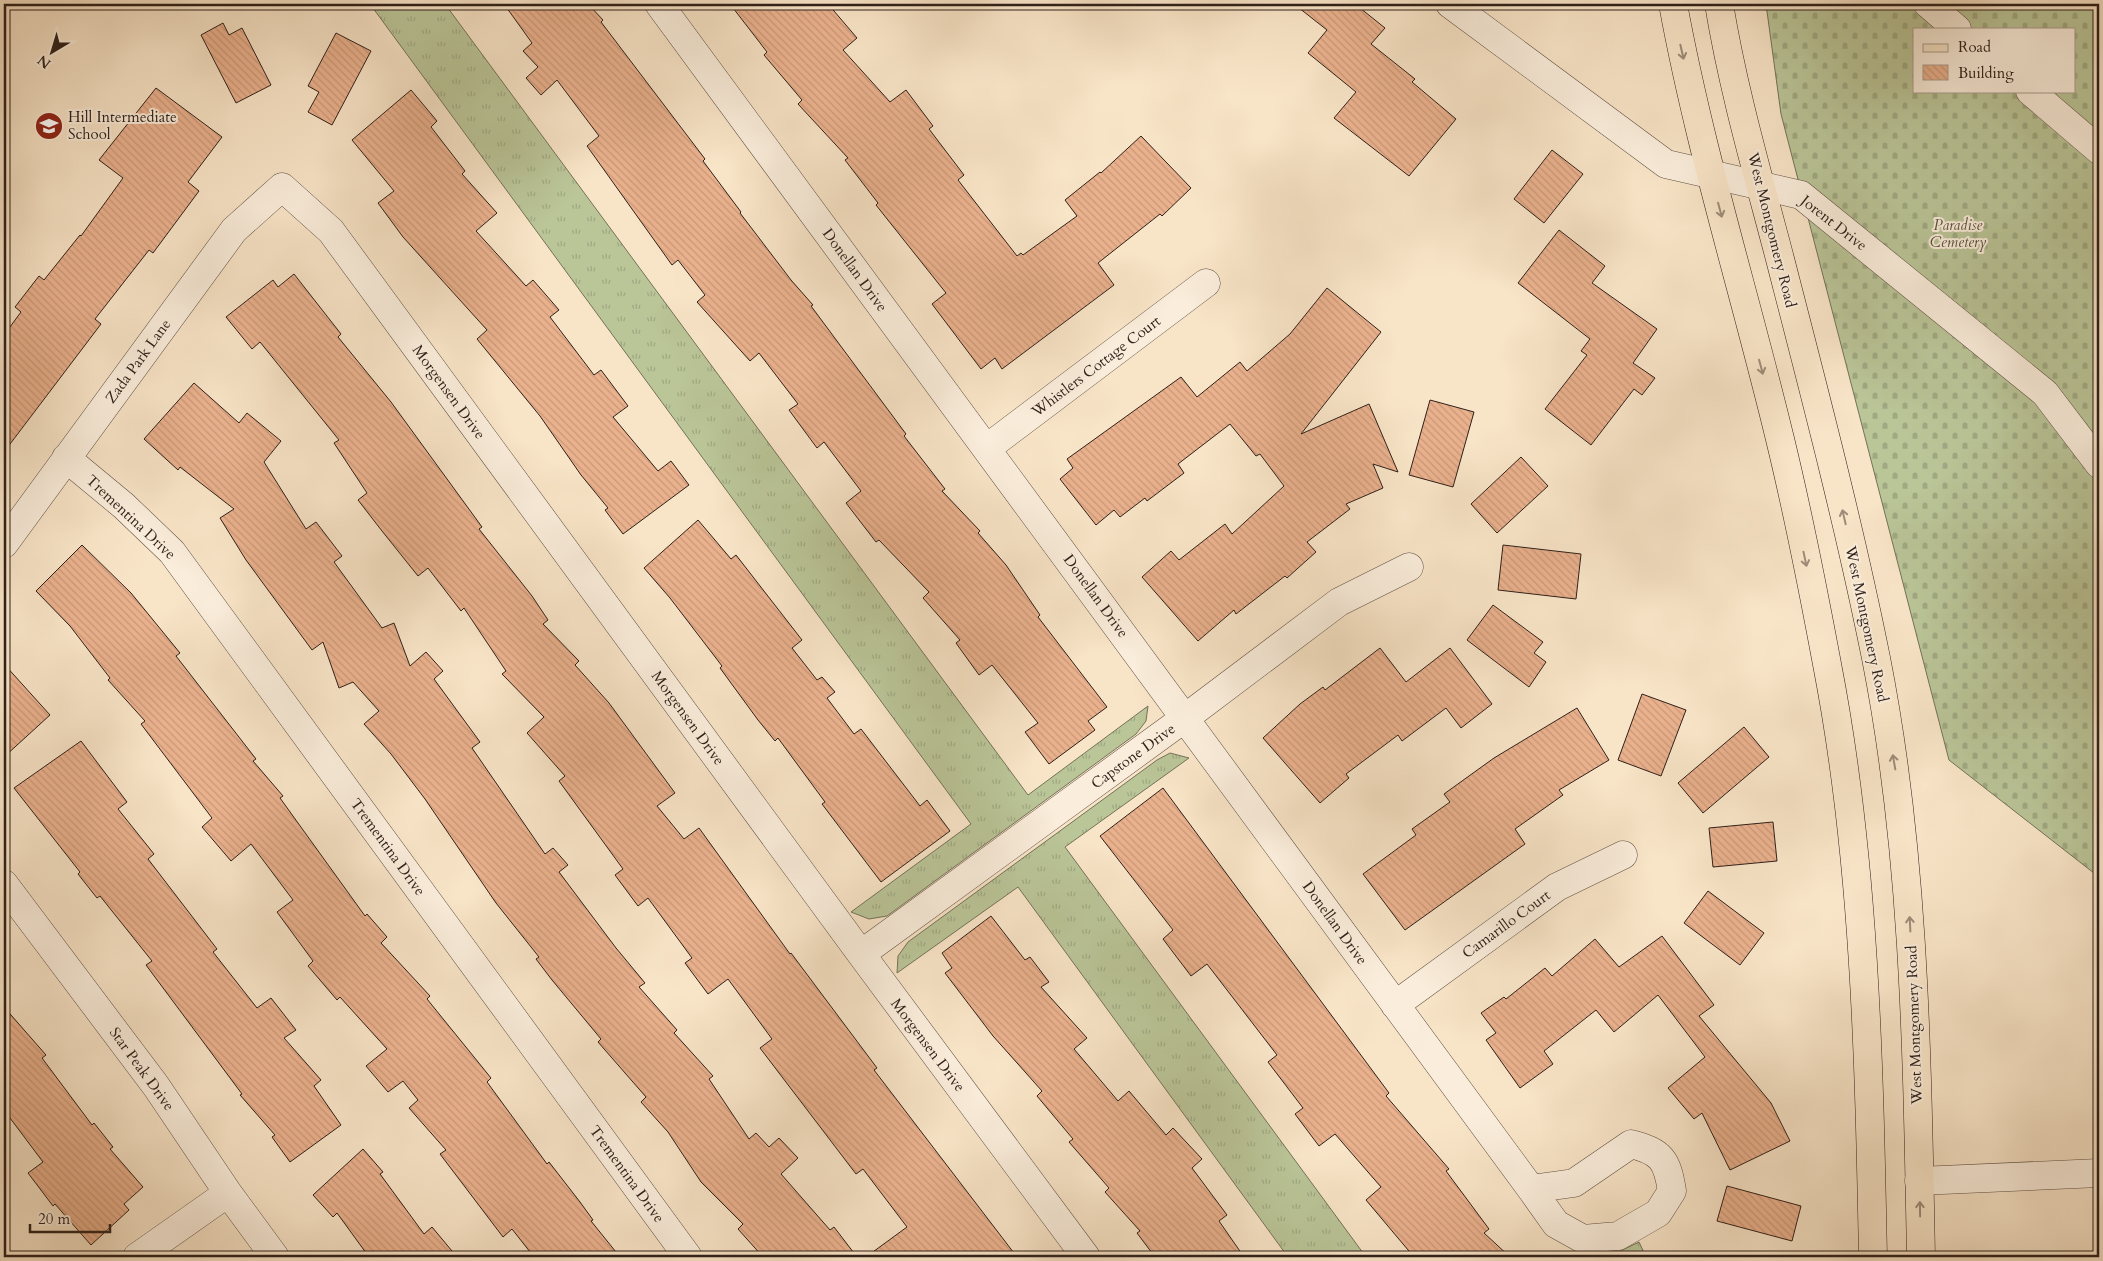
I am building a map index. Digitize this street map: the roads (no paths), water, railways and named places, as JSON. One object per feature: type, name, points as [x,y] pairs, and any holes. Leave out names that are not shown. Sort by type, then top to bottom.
[{"type":"main road","points":[[1673,4],[1710,173],[1780,440],[1828,667],[1845,778],[1861,915],[1869,1061],[1873,1257]]},
{"type":"main road","name":"West Montgomery Road","points":[[1719,4],[1726,44],[1760,185],[1825,436],[1876,657],[1896,775],[1910,910],[1921,1257]]},
{"type":"street","name":"Donellan Drive","points":[[659,4],[1556,1224],[1583,1239],[1618,1236],[1658,1213],[1672,1191],[1669,1168],[1652,1149],[1631,1144],[1574,1183],[1531,1189]]},
{"type":"street","name":"Jorent Drive","points":[[1450,4],[1666,164],[1801,195],[2045,393],[2099,464]]},
{"type":"street","points":[[1928,4],[1956,28]]},
{"type":"street","points":[[2031,92],[2099,150]]},
{"type":"street","name":"Zada Park Lane","points":[[4,544],[234,230],[282,187]]},
{"type":"street","name":"Morgensen Drive","points":[[282,187],[331,231],[861,954],[1086,1257]]},
{"type":"street","name":"Whistlers Cottage Court","points":[[987,448],[1206,283]]},
{"type":"street","name":"Trementina Drive","points":[[66,458],[124,506],[172,552],[688,1257]]},
{"type":"street","name":"Capstone Drive","points":[[861,954],[1185,718],[1339,602],[1409,567]]},
{"type":"street","name":"Camarillo Court","points":[[1395,1004],[1557,887],[1623,855]]},
{"type":"street","name":"Star Peak Drive","points":[[4,884],[156,1086],[228,1193],[275,1257]]},
{"type":"street","points":[[1919,1181],[2099,1173]]},
{"type":"street","points":[[137,1257],[228,1193]]},
{"type":"place","name":"Hill Intermediate School","points":[[49,126]]},
{"type":"park label","name":"Paradise Cemetery","points":[[1958,234]]}]
